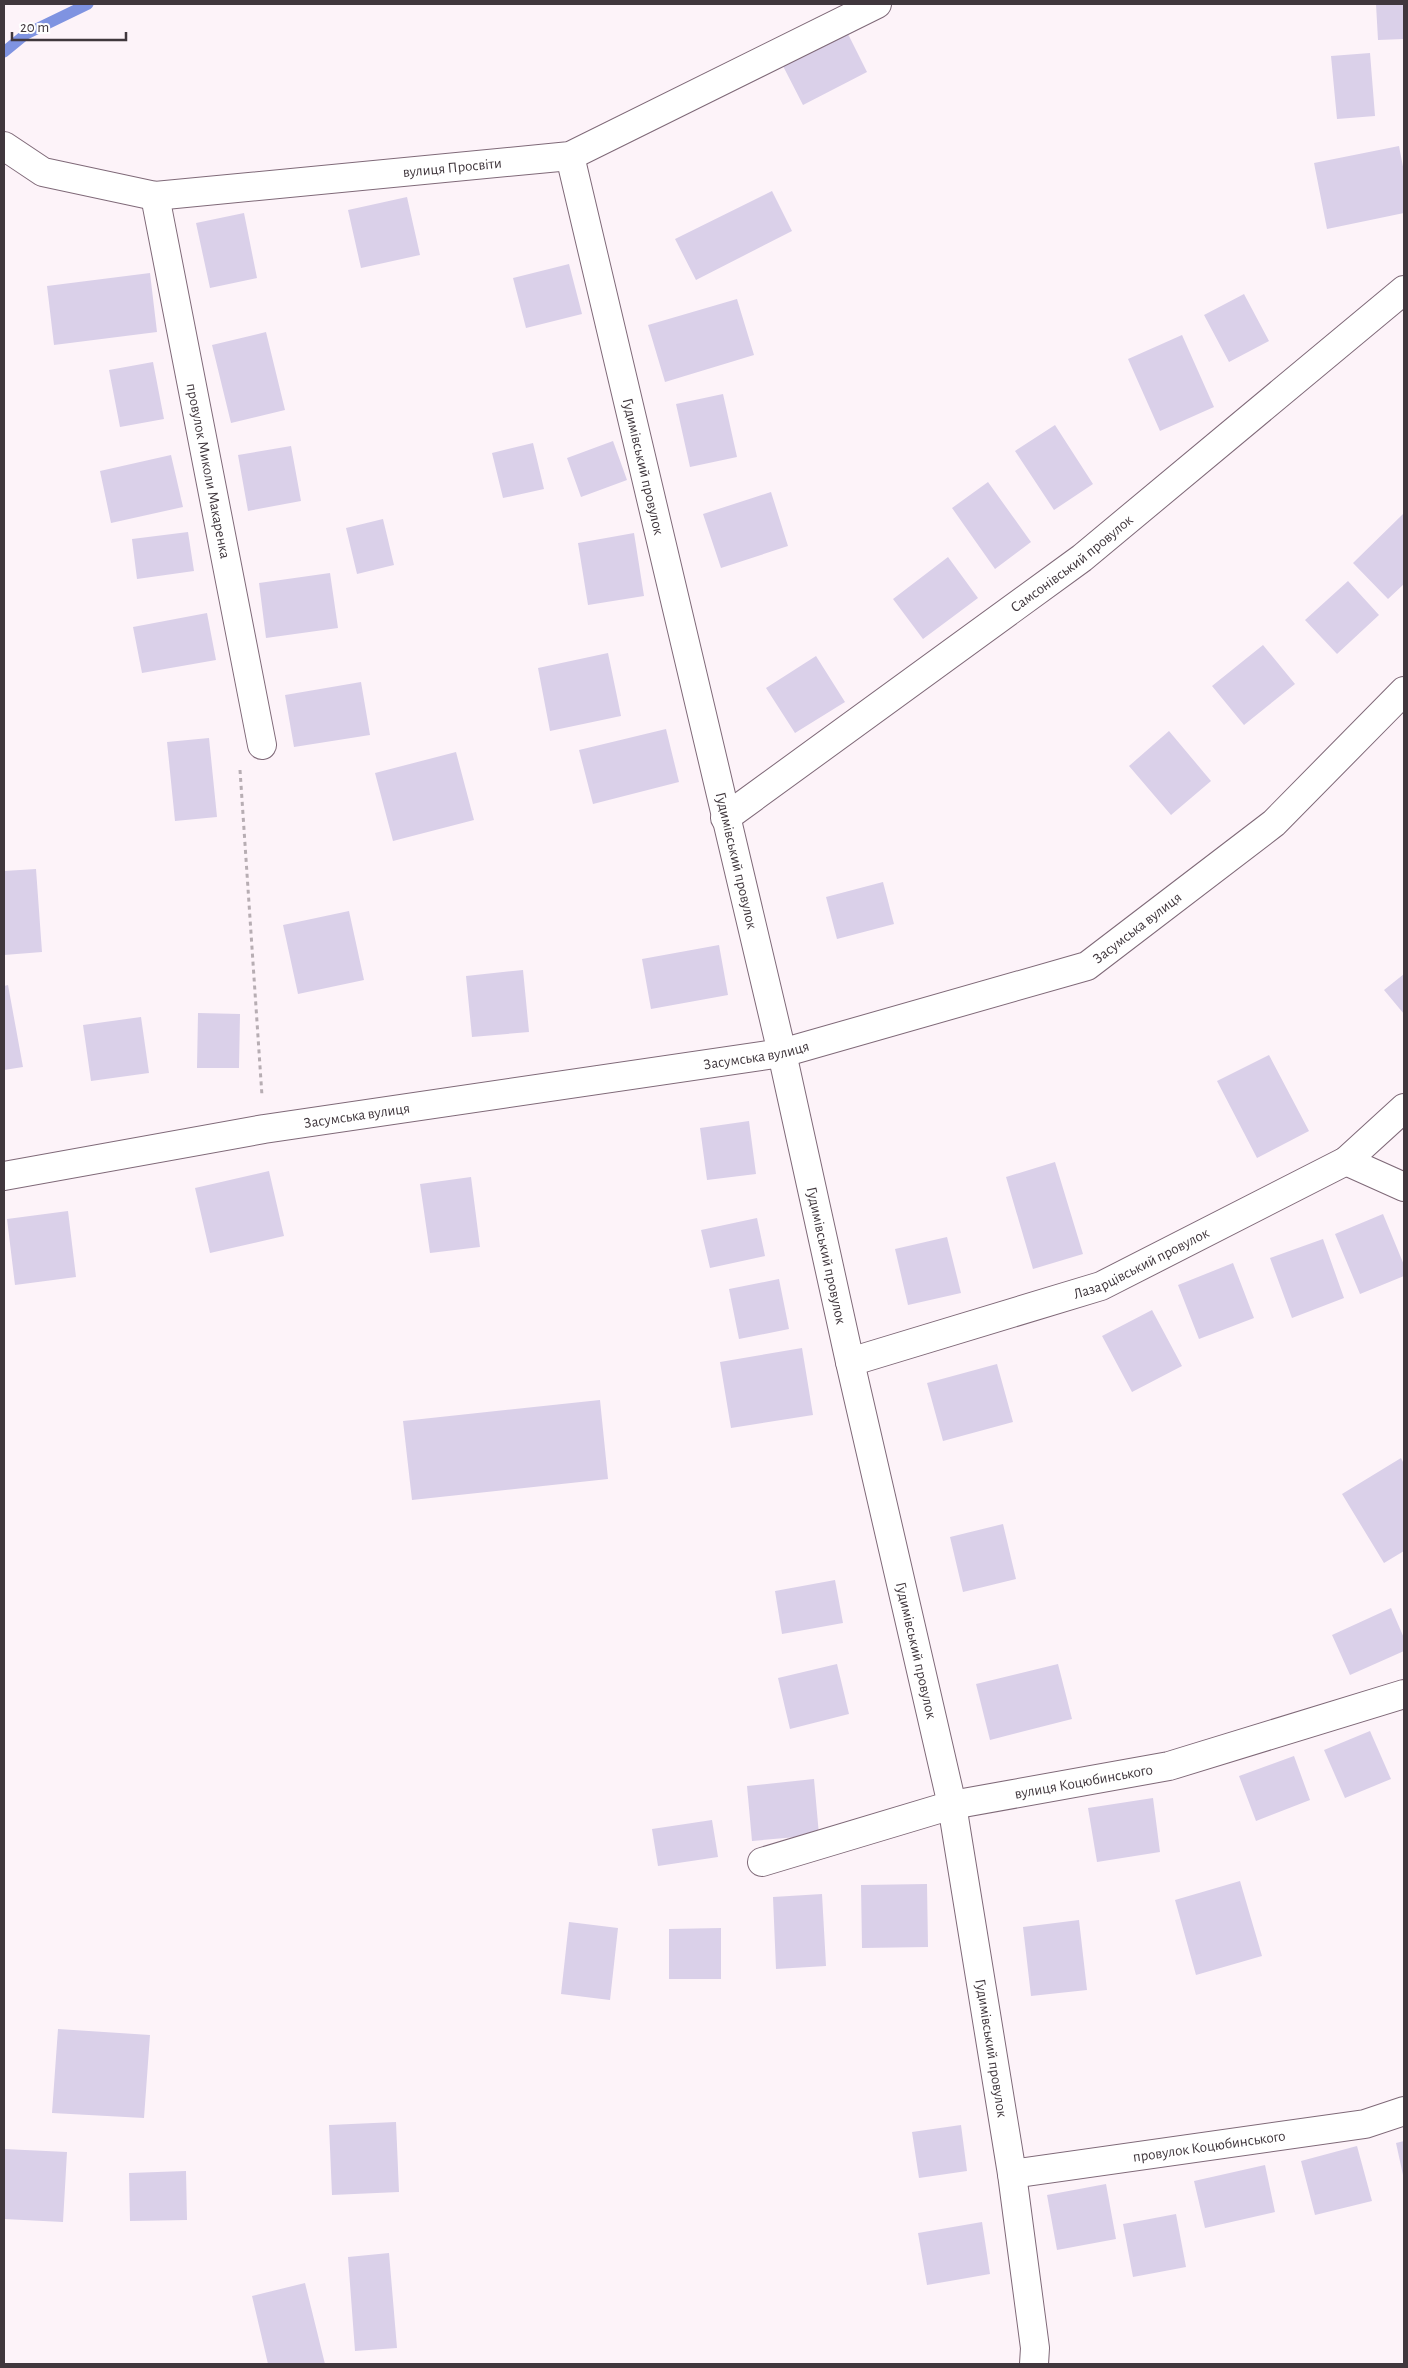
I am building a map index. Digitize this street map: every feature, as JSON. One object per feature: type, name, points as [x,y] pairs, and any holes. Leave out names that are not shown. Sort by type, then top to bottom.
[{"type":"street","name":"вулиця Просвіти","points":[[4,146],[43,172],[155,196],[570,156],[877,4]]},
{"type":"street","name":"Гудимівський провулок","points":[[570,156],[782,1053],[850,1362],[952,1805],[1012,2174],[1035,2348],[1034,2364]]},
{"type":"street","name":"провулок Миколи Макаренка","points":[[155,196],[262,745]]},
{"type":"street","name":"Самсонівський провулок","points":[[725,818],[1082,558],[1404,290]]},
{"type":"street","name":"Засумська вулиця","points":[[4,1176],[264,1129],[782,1053],[1087,966],[1274,823],[1404,691]]},
{"type":"street","name":"Лазарцівський провулок","points":[[850,1362],[1101,1286],[1346,1161],[1404,1108]]},
{"type":"street","points":[[1346,1161],[1404,1187]]},
{"type":"street","name":"вулиця Коцюбинського","points":[[762,1862],[952,1805],[1168,1766],[1404,1694]]},
{"type":"street","name":"провулок Коцюбинського","points":[[1012,2174],[1365,2124],[1404,2112]]},
{"type":"path","points":[[262,745],[240,769],[264,1129]]},
{"type":"building","points":[[1376,4],[1404,4],[1404,39],[1378,40]]},
{"type":"building","points":[[847,32],[867,72],[803,105],[783,66]]},
{"type":"building","points":[[1370,53],[1375,116],[1337,119],[1331,56]]},
{"type":"building","points":[[1399,146],[1404,172],[1404,213],[1327,229],[1314,163]]},
{"type":"building","points":[[772,191],[792,231],[696,280],[675,239]]},
{"type":"building","points":[[407,197],[420,255],[361,268],[348,210]]},
{"type":"building","points":[[244,213],[257,278],[210,288],[196,223]]},
{"type":"building","points":[[569,264],[582,314],[526,328],[513,278]]},
{"type":"building","points":[[150,273],[157,332],[54,345],[47,286]]},
{"type":"building","points":[[1244,294],[1269,341],[1229,362],[1204,315]]},
{"type":"building","points":[[737,299],[754,355],[665,382],[648,325]]},
{"type":"building","points":[[266,332],[285,410],[231,423],[212,345]]},
{"type":"building","points":[[1182,335],[1214,407],[1160,431],[1128,359]]},
{"type":"building","points":[[153,362],[164,419],[120,427],[109,370]]},
{"type":"building","points":[[723,394],[737,457],[690,467],[676,404]]},
{"type":"building","points":[[1055,425],[1093,484],[1054,510],[1015,451]]},
{"type":"building","points":[[613,441],[627,480],[581,497],[567,458]]},
{"type":"building","points":[[533,443],[544,489],[503,498],[492,453]]},
{"type":"building","points":[[291,446],[301,501],[248,511],[238,455]]},
{"type":"building","points":[[171,455],[183,507],[111,523],[100,471]]},
{"type":"building","points":[[988,482],[1031,542],[995,569],[952,508]]},
{"type":"building","points":[[771,492],[788,546],[721,568],[703,514]]},
{"type":"building","points":[[1403,514],[1404,584],[1388,599],[1353,563]]},
{"type":"building","points":[[383,519],[394,565],[357,574],[346,528]]},
{"type":"building","points":[[188,532],[194,571],[137,579],[132,539]]},
{"type":"building","points":[[634,533],[644,596],[588,605],[578,543]]},
{"type":"building","points":[[948,557],[978,598],[923,639],[893,599]]},
{"type":"building","points":[[330,573],[338,628],[266,638],[259,583]]},
{"type":"building","points":[[1348,581],[1379,615],[1337,654],[1305,620]]},
{"type":"building","points":[[207,613],[216,660],[142,673],[133,627]]},
{"type":"building","points":[[1263,645],[1295,684],[1244,725],[1212,686]]},
{"type":"building","points":[[608,653],[621,716],[550,731],[538,668]]},
{"type":"building","points":[[816,656],[845,702],[795,733],[766,688]]},
{"type":"building","points":[[361,682],[370,735],[294,747],[285,695]]},
{"type":"building","points":[[666,729],[679,782],[593,804],[579,750]]},
{"type":"building","points":[[1169,731],[1211,781],[1171,815],[1129,766]]},
{"type":"building","points":[[209,738],[217,817],[175,821],[167,742]]},
{"type":"building","points":[[456,752],[474,820],[393,841],[375,773]]},
{"type":"building","points":[[36,869],[42,952],[4,955],[4,871]]},
{"type":"building","points":[[883,882],[894,924],[837,939],[826,897]]},
{"type":"building","points":[[349,911],[364,980],[298,994],[283,925]]},
{"type":"building","points":[[719,945],[728,995],[651,1009],[642,959]]},
{"type":"building","points":[[523,970],[529,1032],[472,1037],[466,976]]},
{"type":"building","points":[[1404,974],[1404,1014],[1384,990]]},
{"type":"building","points":[[8,985],[23,1067],[4,1070],[4,986]]},
{"type":"building","points":[[198,1013],[240,1014],[239,1068],[197,1068]]},
{"type":"building","points":[[141,1017],[149,1073],[91,1081],[83,1025]]},
{"type":"building","points":[[1269,1055],[1309,1131],[1257,1158],[1217,1081]]},
{"type":"building","points":[[749,1121],[756,1174],[707,1180],[700,1128]]},
{"type":"building","points":[[1055,1162],[1083,1254],[1033,1269],[1006,1177]]},
{"type":"building","points":[[269,1171],[284,1236],[210,1253],[195,1188]]},
{"type":"building","points":[[471,1177],[480,1247],[430,1253],[420,1184]]},
{"type":"building","points":[[68,1211],[76,1277],[15,1285],[7,1219]]},
{"type":"building","points":[[1383,1214],[1404,1265],[1404,1276],[1360,1294],[1335,1234]]},
{"type":"building","points":[[757,1218],[765,1256],[710,1268],[701,1230]]},
{"type":"building","points":[[947,1237],[961,1293],[908,1305],[895,1249]]},
{"type":"building","points":[[1323,1239],[1344,1298],[1292,1318],[1270,1258]]},
{"type":"building","points":[[1233,1263],[1254,1318],[1199,1339],[1178,1285]]},
{"type":"building","points":[[779,1279],[789,1329],[739,1339],[729,1289]]},
{"type":"building","points":[[1152,1310],[1182,1366],[1132,1392],[1102,1336]]},
{"type":"building","points":[[802,1348],[813,1415],[731,1428],[720,1362]]},
{"type":"building","points":[[997,1364],[1013,1422],[943,1441],[927,1383]]},
{"type":"building","points":[[600,1400],[608,1479],[412,1500],[403,1421]]},
{"type":"building","points":[[1401,1458],[1404,1464],[1404,1551],[1384,1563],[1342,1494]]},
{"type":"building","points":[[1003,1524],[1016,1579],[963,1592],[950,1537]]},
{"type":"building","points":[[835,1580],[843,1623],[782,1634],[775,1591]]},
{"type":"building","points":[[1391,1608],[1404,1638],[1404,1651],[1350,1675],[1332,1635]]},
{"type":"building","points":[[837,1664],[849,1714],[790,1729],[778,1678]]},
{"type":"building","points":[[1058,1664],[1072,1719],[990,1740],[976,1684]]},
{"type":"building","points":[[1370,1731],[1391,1779],[1345,1798],[1324,1750]]},
{"type":"building","points":[[1294,1756],[1310,1800],[1256,1821],[1239,1776]]},
{"type":"building","points":[[814,1779],[819,1835],[752,1841],[747,1786]]},
{"type":"building","points":[[1153,1798],[1160,1852],[1097,1862],[1088,1808]]},
{"type":"building","points":[[712,1820],[718,1857],[658,1866],[652,1829]]},
{"type":"building","points":[[1240,1881],[1262,1956],[1196,1975],[1175,1900]]},
{"type":"building","points":[[927,1884],[928,1947],[862,1948],[861,1885]]},
{"type":"building","points":[[822,1894],[826,1966],[776,1969],[773,1897]]},
{"type":"building","points":[[1079,1920],[1087,1990],[1031,1996],[1023,1927]]},
{"type":"building","points":[[569,1922],[618,1928],[610,2000],[561,1994]]},
{"type":"building","points":[[721,1928],[721,1979],[669,1979],[669,1929]]},
{"type":"building","points":[[58,2029],[150,2035],[144,2118],[52,2113]]},
{"type":"building","points":[[396,2122],[399,2192],[332,2195],[329,2125]]},
{"type":"building","points":[[961,2125],[967,2171],[919,2178],[912,2132]]},
{"type":"building","points":[[1404,2141],[1404,2174],[1403,2175],[1396,2143]]},
{"type":"building","points":[[1357,2146],[1372,2201],[1315,2215],[1301,2161]]},
{"type":"building","points":[[4,2149],[67,2152],[63,2222],[4,2219]]},
{"type":"building","points":[[1265,2165],[1275,2212],[1205,2228],[1194,2181]]},
{"type":"building","points":[[186,2171],[187,2220],[130,2221],[129,2173]]},
{"type":"building","points":[[1106,2184],[1116,2239],[1057,2250],[1047,2195]]},
{"type":"building","points":[[1176,2214],[1186,2267],[1133,2277],[1123,2224]]},
{"type":"building","points":[[982,2222],[990,2274],[927,2285],[918,2233]]},
{"type":"building","points":[[389,2253],[397,2348],[355,2351],[348,2257]]},
{"type":"building","points":[[305,2283],[325,2364],[268,2364],[252,2296]]},
{"type":"waterway","points":[[4,52],[26,34],[88,4]]}]
